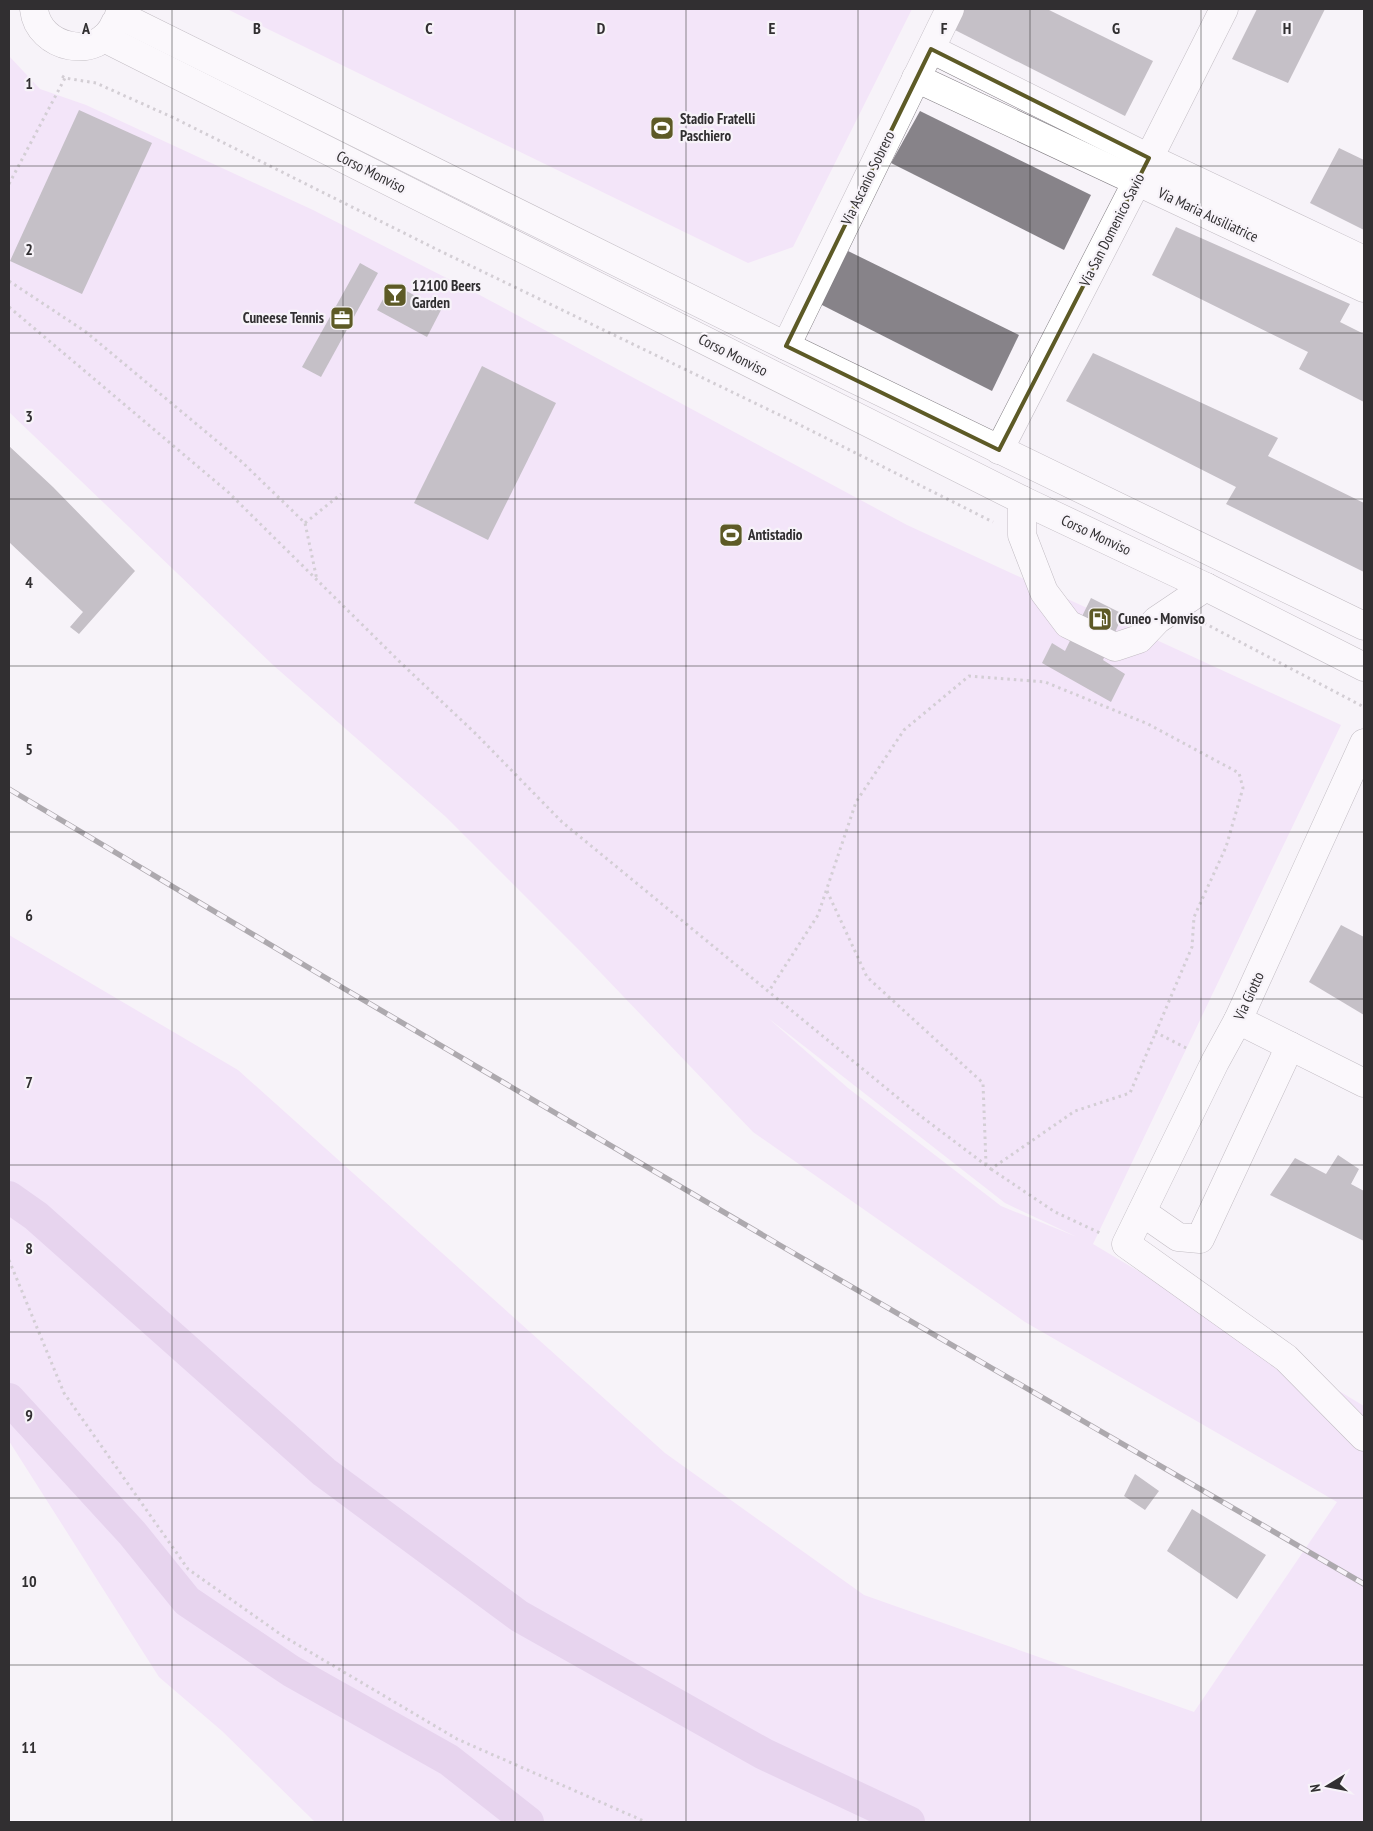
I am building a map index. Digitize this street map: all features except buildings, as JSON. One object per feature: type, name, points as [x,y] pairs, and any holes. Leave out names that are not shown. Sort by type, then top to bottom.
[{"type":"main road","points":[[34,9],[41,28],[50,38],[63,45],[77,47],[92,44],[114,21]]},
{"type":"main road","name":"Via Ascanio Sobrero","points":[[786,346],[950,9]]},
{"type":"main road","name":"Via San Domenico Savio","points":[[999,450],[1224,9]]},
{"type":"main road","name":"Corso Monviso","points":[[114,21],[1364,626]]},
{"type":"main road","name":"Corso Monviso","points":[[114,21],[1022,500],[1206,587],[1364,667]]},
{"type":"main road","name":"Via Maria Ausiliatrice","points":[[931,49],[1143,170],[1364,288]]},
{"type":"main road","name":"Via Maria Ausiliatrice","points":[[916,78],[1364,260]]},
{"type":"main road","points":[[1022,500],[1022,535],[1044,592],[1068,624],[1115,647],[1139,639],[1157,620],[1206,587]]},
{"type":"main road","name":"Via Giotto","points":[[1126,1244],[1215,1062],[1238,1020],[1364,743]]},
{"type":"main road","points":[[1238,1020],[1364,1083]]},
{"type":"main road","points":[[1142,1212],[1178,1237],[1200,1239],[1290,1046]]},
{"type":"main road","points":[[1126,1244],[1286,1358],[1364,1436]]},
{"type":"path","points":[[58,74],[65,78],[96,83],[172,117],[464,263],[792,421],[1022,535]]},
{"type":"path","points":[[9,184],[65,78]]},
{"type":"path","points":[[9,281],[86,332],[242,462],[306,523],[317,581]]},
{"type":"path","points":[[9,307],[228,492],[317,581],[476,734],[562,822],[914,1111],[991,1169],[1055,1212],[1126,1244]]},
{"type":"path","points":[[306,523],[340,494]]},
{"type":"path","points":[[1175,608],[1364,707]]},
{"type":"path","points":[[769,992],[818,915],[856,802],[904,730],[969,676],[1046,682],[1148,724],[1239,773],[1243,788],[1226,847],[1194,917],[1192,947],[1130,1092],[1075,1111],[991,1169]]},
{"type":"path","points":[[827,890],[867,977],[984,1083],[986,1164]]},
{"type":"path","points":[[1155,1032],[1215,1062]]},
{"type":"path","points":[[9,1260],[64,1393],[188,1569],[283,1636],[457,1739],[646,1822]]},
{"type":"highlighted area","points":[[931,49],[1149,158],[999,450],[786,346]]},
{"type":"shaded area","name":"Stadio Fratelli Paschiero","points":[[227,9],[912,9],[793,247],[748,263]]},
{"type":"shaded area","points":[[9,56],[40,89],[86,105],[313,210],[474,292],[907,525],[1341,725],[1093,1244],[1364,1406],[1364,1822],[315,1822],[222,1731],[159,1677],[9,1441],[9,935],[238,1070],[665,1453],[864,1595],[1194,1712],[1337,1502],[1025,1322],[753,1132],[579,950],[446,817],[273,665],[9,412]],"holes":[[[768,1018],[1005,1203],[1077,1237],[1001,1206],[848,1088]]]},
{"type":"waterway","points":[[9,1197],[36,1216],[324,1472],[519,1616],[764,1754],[909,1822]]},
{"type":"waterway","points":[[9,1399],[132,1533],[187,1601],[291,1671],[449,1760],[528,1822]]},
{"type":"railway","points":[[9,789],[783,1247],[1364,1584]]},
{"type":"place","name":"Stadio Fratelli Paschiero","points":[[662,128]]},
{"type":"place","name":"12100 Beers Garden","points":[[395,295]]},
{"type":"place","name":"Cuneese Tennis","points":[[342,318]]},
{"type":"place","name":"Antistadio","points":[[731,535]]},
{"type":"place","name":"Cuneo - Monviso","points":[[1100,619]]}]
